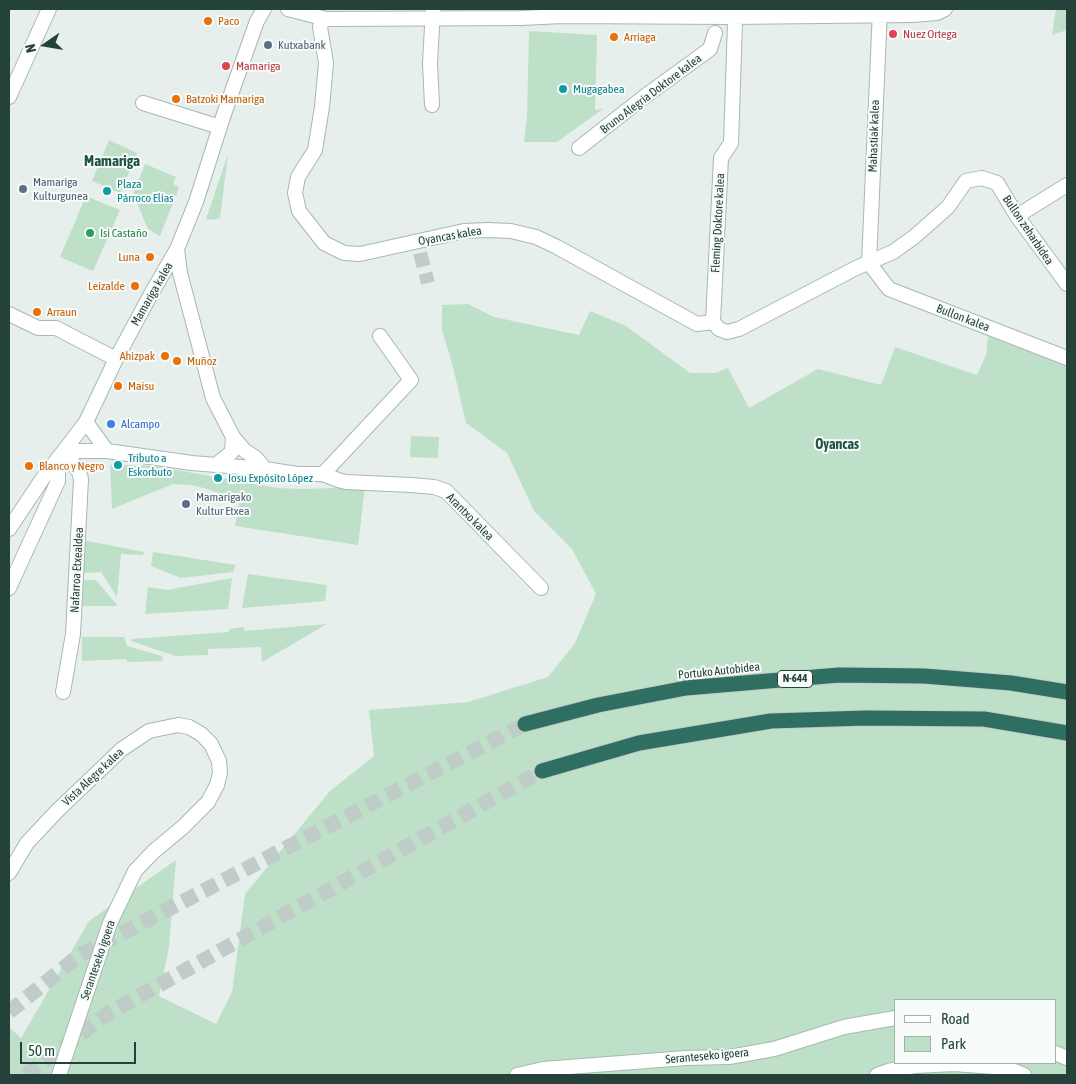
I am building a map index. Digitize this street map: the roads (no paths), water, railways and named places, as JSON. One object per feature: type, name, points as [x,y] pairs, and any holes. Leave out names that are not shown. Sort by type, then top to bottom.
[{"type":"highway","name":"Portuko Autobidea","points":[[525,724],[598,705],[686,688],[840,675],[924,676],[1011,684],[1067,692]]},
{"type":"highway","points":[[542,771],[639,743],[771,721],[866,718],[984,719],[1067,733]]},
{"type":"street","name":"Mamariga kalea","points":[[9,529],[86,422],[116,359],[177,249],[196,202],[257,21],[264,9]]},
{"type":"street","points":[[288,9],[326,19],[432,13],[879,12],[937,14],[946,9]]},
{"type":"street","name":"Mahastiak kalea","points":[[869,263],[879,12]]},
{"type":"street","points":[[9,97],[45,13]]},
{"type":"street","points":[[432,13],[430,63],[432,105]]},
{"type":"street","name":"Fleming Doktore kalea","points":[[713,322],[721,158],[731,143],[735,23],[729,13]]},
{"type":"street","name":"Oyancas kalea","points":[[326,19],[320,27],[326,63],[322,107],[315,150],[298,177],[295,193],[299,211],[324,243],[344,253],[360,254],[464,231],[511,231],[536,237],[557,246],[697,324],[713,322],[719,329],[727,332],[739,329],[869,263]]},
{"type":"street","name":"Bruno Alegria Doktore kalea","points":[[579,148],[644,97],[710,50],[715,34]]},
{"type":"street","points":[[143,103],[220,127]]},
{"type":"street","name":"Bullon zeharbidea","points":[[869,263],[893,252],[914,237],[948,207],[966,181],[982,178],[997,183],[1017,216],[1067,284]]},
{"type":"street","points":[[1017,216],[1067,185]]},
{"type":"street","points":[[177,249],[180,273],[213,398],[233,437],[265,469]]},
{"type":"street","name":"Bullon kalea","points":[[869,263],[889,289],[1067,358]]},
{"type":"street","points":[[9,314],[38,328],[56,328],[116,359]]},
{"type":"street","points":[[323,474],[410,380],[380,336]]},
{"type":"street","points":[[86,422],[107,451]]},
{"type":"street","points":[[217,464],[232,452],[233,437]]},
{"type":"street","name":"Arantxo kalea","points":[[61,455],[107,451],[192,463],[265,469],[297,474],[323,474],[346,482],[411,484],[434,487],[446,491],[541,588]]},
{"type":"street","points":[[9,588],[58,481],[61,455]]},
{"type":"street","name":"Nafarroa Etxealdea","points":[[61,455],[79,472],[81,479],[73,634],[63,692]]},
{"type":"street","name":"Vista Alegre kalea","points":[[9,873],[27,843],[122,748],[149,730],[178,725],[189,727],[202,734],[211,744],[219,761],[220,773],[217,785],[208,802],[183,827],[153,852]]},
{"type":"street","name":"Seranteseko igoera","points":[[59,1075],[110,923],[135,872],[153,852]]},
{"type":"street","name":"Seranteseko igoera","points":[[517,1075],[543,1069],[686,1058],[729,1057],[774,1049],[844,1027],[894,1018]]},
{"type":"street","points":[[877,1075],[915,1066],[954,1064],[1007,1068],[1024,1075]]},
{"type":"tunnel","points":[[420,253],[428,283]]},
{"type":"tunnel","points":[[9,1012],[80,955],[525,724]]},
{"type":"tunnel","points":[[26,1075],[107,1014],[542,771]]},
{"type":"place","name":"Paco","points":[[208,21]]},
{"type":"place","name":"Nuez Ortega","points":[[893,34]]},
{"type":"place","name":"Arriaga","points":[[614,37]]},
{"type":"place","name":"Kutxabank","points":[[268,45]]},
{"type":"place","name":"Mamariga","points":[[226,66]]},
{"type":"place","name":"Mugagabea","points":[[563,89]]},
{"type":"place","name":"Batzoki Mamariga","points":[[176,99]]},
{"type":"place","name":"Mamariga Kulturgunea","points":[[23,189]]},
{"type":"place","name":"Plaza Párroco Elías","points":[[107,191]]},
{"type":"place","name":"Isi Castaño","points":[[90,233]]},
{"type":"place","name":"Luna","points":[[150,257]]},
{"type":"place","name":"Leizalde","points":[[135,286]]},
{"type":"place","name":"Arraun","points":[[37,312]]},
{"type":"place","name":"Ahizpak","points":[[165,356]]},
{"type":"place","name":"Muñoz","points":[[177,361]]},
{"type":"place","name":"Maisu","points":[[118,386]]},
{"type":"place","name":"Alcampo","points":[[111,424]]},
{"type":"place","name":"Tributo a Eskorbuto","points":[[118,465]]},
{"type":"place","name":"Blanco y Negro","points":[[29,466]]},
{"type":"place","name":"Iosu Expósito López","points":[[218,478]]},
{"type":"place","name":"Mamarigako Kultur Etxea","points":[[186,504]]},
{"type":"district","name":"Mamariga","points":[[112,161]]},
{"type":"district","name":"Oyancas","points":[[837,445]]}]
